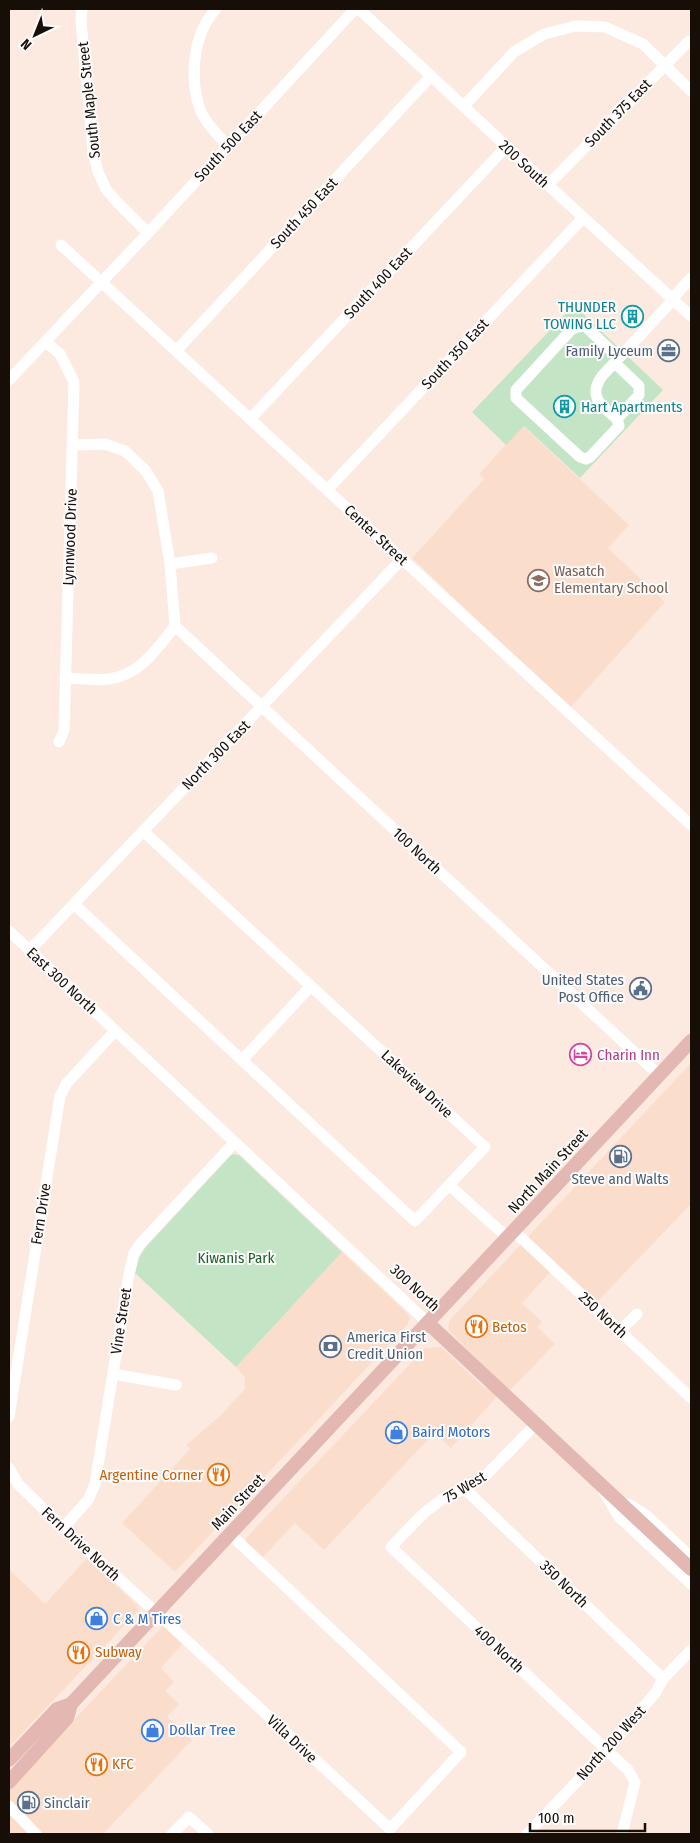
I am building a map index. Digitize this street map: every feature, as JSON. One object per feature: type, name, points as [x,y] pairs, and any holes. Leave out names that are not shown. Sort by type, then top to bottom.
[{"type":"main road","name":"North Main Street","points":[[428,1323],[691,1041]]},
{"type":"main road","name":"300 North","points":[[428,1323],[600,1484],[689,1563]]},
{"type":"main road","name":"Main Street","points":[[9,1782],[67,1718],[71,1704],[428,1323]]},
{"type":"main road","name":"Main Street","points":[[9,1760],[57,1709],[71,1704]]},
{"type":"street","name":"South Maple Street","points":[[82,9],[81,21],[93,151],[98,172],[106,189],[148,232]]},
{"type":"street","points":[[216,9],[198,40],[194,57],[194,78],[200,109],[211,128],[228,146]]},
{"type":"street","name":"South 500 East","points":[[9,380],[355,9]]},
{"type":"street","name":"200 South","points":[[359,9],[506,147],[691,316]]},
{"type":"street","points":[[464,106],[514,52],[544,34],[576,26],[605,27],[643,44],[691,91]]},
{"type":"street","name":"South 375 East","points":[[548,185],[689,41]]},
{"type":"street","name":"South 450 East","points":[[176,350],[431,76]]},
{"type":"street","name":"South 400 East","points":[[250,419],[506,147]]},
{"type":"street","name":"South 350 East","points":[[327,490],[583,218]]},
{"type":"street","name":"Center Street","points":[[62,245],[691,825]]},
{"type":"street","points":[[616,419],[639,395],[639,386],[617,361],[585,326],[571,330],[516,390],[516,398],[580,457],[586,459],[590,457],[619,426],[616,419],[599,402],[596,395],[598,382],[617,361],[672,299],[691,278]]},
{"type":"street","name":"Lynnwood Drive","points":[[46,342],[60,354],[74,382],[64,730],[59,742]]},
{"type":"street","points":[[65,678],[108,680],[130,673],[154,653],[175,626],[170,564],[158,491],[146,471],[125,451],[105,444],[72,445]]},
{"type":"street","points":[[170,564],[212,558]]},
{"type":"street","name":"North 300 East","points":[[29,951],[402,559]]},
{"type":"street","name":"100 North","points":[[175,626],[660,1076]]},
{"type":"street","name":"Lakeview Drive","points":[[74,904],[415,1221],[450,1185],[485,1147],[143,831]]},
{"type":"street","name":"East 300 North","points":[[9,932],[115,1031]]},
{"type":"street","points":[[242,1060],[311,986]]},
{"type":"street","name":"300 North","points":[[115,1031],[428,1323]]},
{"type":"street","name":"Fern Drive","points":[[9,1417],[12,1375],[60,1096],[67,1083],[115,1031]]},
{"type":"street","name":"Vine Street","points":[[63,1528],[88,1500],[94,1489],[129,1269],[134,1253],[141,1243],[235,1142]]},
{"type":"street","points":[[450,1185],[511,1235]]},
{"type":"street","name":"250 North","points":[[511,1235],[620,1331],[691,1398]]},
{"type":"street","points":[[620,1331],[636,1314]]},
{"type":"street","points":[[113,1374],[176,1384]]},
{"type":"street","name":"75 West","points":[[391,1547],[424,1513],[445,1498],[465,1489],[492,1470],[536,1424]]},
{"type":"street","name":"Fern Drive North","points":[[10,1470],[18,1484],[156,1613]]},
{"type":"street","points":[[600,1484],[619,1517],[691,1584]]},
{"type":"street","name":"350 North","points":[[465,1489],[663,1679]]},
{"type":"street","name":"Villa Drive","points":[[156,1613],[390,1829],[461,1752],[230,1534]]},
{"type":"street","name":"400 North","points":[[391,1547],[628,1770],[635,1782],[622,1834]]},
{"type":"street","name":"North 200 West","points":[[528,1834],[607,1750],[656,1692],[663,1679],[691,1650]]},
{"type":"street","points":[[9,1806],[36,1834]]},
{"type":"street","points":[[172,1834],[189,1817],[208,1834]]},
{"type":"shaded area","name":"Wasatch Elementary School","points":[[523,426],[629,525],[608,548],[665,602],[570,708],[412,558],[484,479],[479,474]]},
{"type":"shaded area","points":[[691,1063],[691,1204],[597,1302],[557,1265],[522,1303],[542,1322],[537,1327],[555,1344],[509,1391],[448,1330],[449,1321]]},
{"type":"shaded area","points":[[342,1252],[406,1312],[410,1318],[408,1324],[175,1572],[122,1523],[190,1449],[186,1445],[220,1416],[245,1389],[245,1377],[236,1367]]},
{"type":"shaded area","points":[[441,1347],[483,1387],[499,1394],[451,1448],[434,1433],[324,1550],[295,1523],[262,1558],[247,1544],[246,1538],[425,1348]]},
{"type":"shaded area","points":[[87,1558],[137,1605],[138,1611],[9,1747],[9,1569],[45,1604]]},
{"type":"shaded area","points":[[164,1625],[183,1643],[161,1668],[174,1682],[165,1691],[179,1704],[167,1717],[192,1740],[103,1834],[9,1834],[9,1788]]},
{"type":"green space","points":[[574,305],[663,390],[580,478],[524,426],[506,445],[472,412]]},
{"type":"green space","name":"Kiwanis Park","points":[[234,1154],[239,1155],[342,1252],[236,1367],[135,1273],[139,1258],[145,1248]]},
{"type":"place","name":"THUNDER TOWING LLC","points":[[632,316]]},
{"type":"place","name":"Family Lyceum","points":[[669,351]]},
{"type":"place","name":"Hart Apartments","points":[[565,407]]},
{"type":"place","name":"Wasatch Elementary School","points":[[538,580]]},
{"type":"place","name":"United States Post Office","points":[[640,989]]},
{"type":"place","name":"Charin Inn","points":[[581,1055]]},
{"type":"place","name":"Steve and Walts","points":[[620,1156]]},
{"type":"place","name":"Betos","points":[[476,1327]]},
{"type":"place","name":"America First Credit Union","points":[[331,1346]]},
{"type":"place","name":"Baird Motors","points":[[396,1432]]},
{"type":"place","name":"Argentine Corner","points":[[219,1475]]},
{"type":"place","name":"C & M Tires","points":[[97,1619]]},
{"type":"place","name":"Subway","points":[[79,1652]]},
{"type":"place","name":"Dollar Tree","points":[[153,1730]]},
{"type":"place","name":"KFC","points":[[96,1764]]},
{"type":"place","name":"Sinclair","points":[[28,1803]]}]
